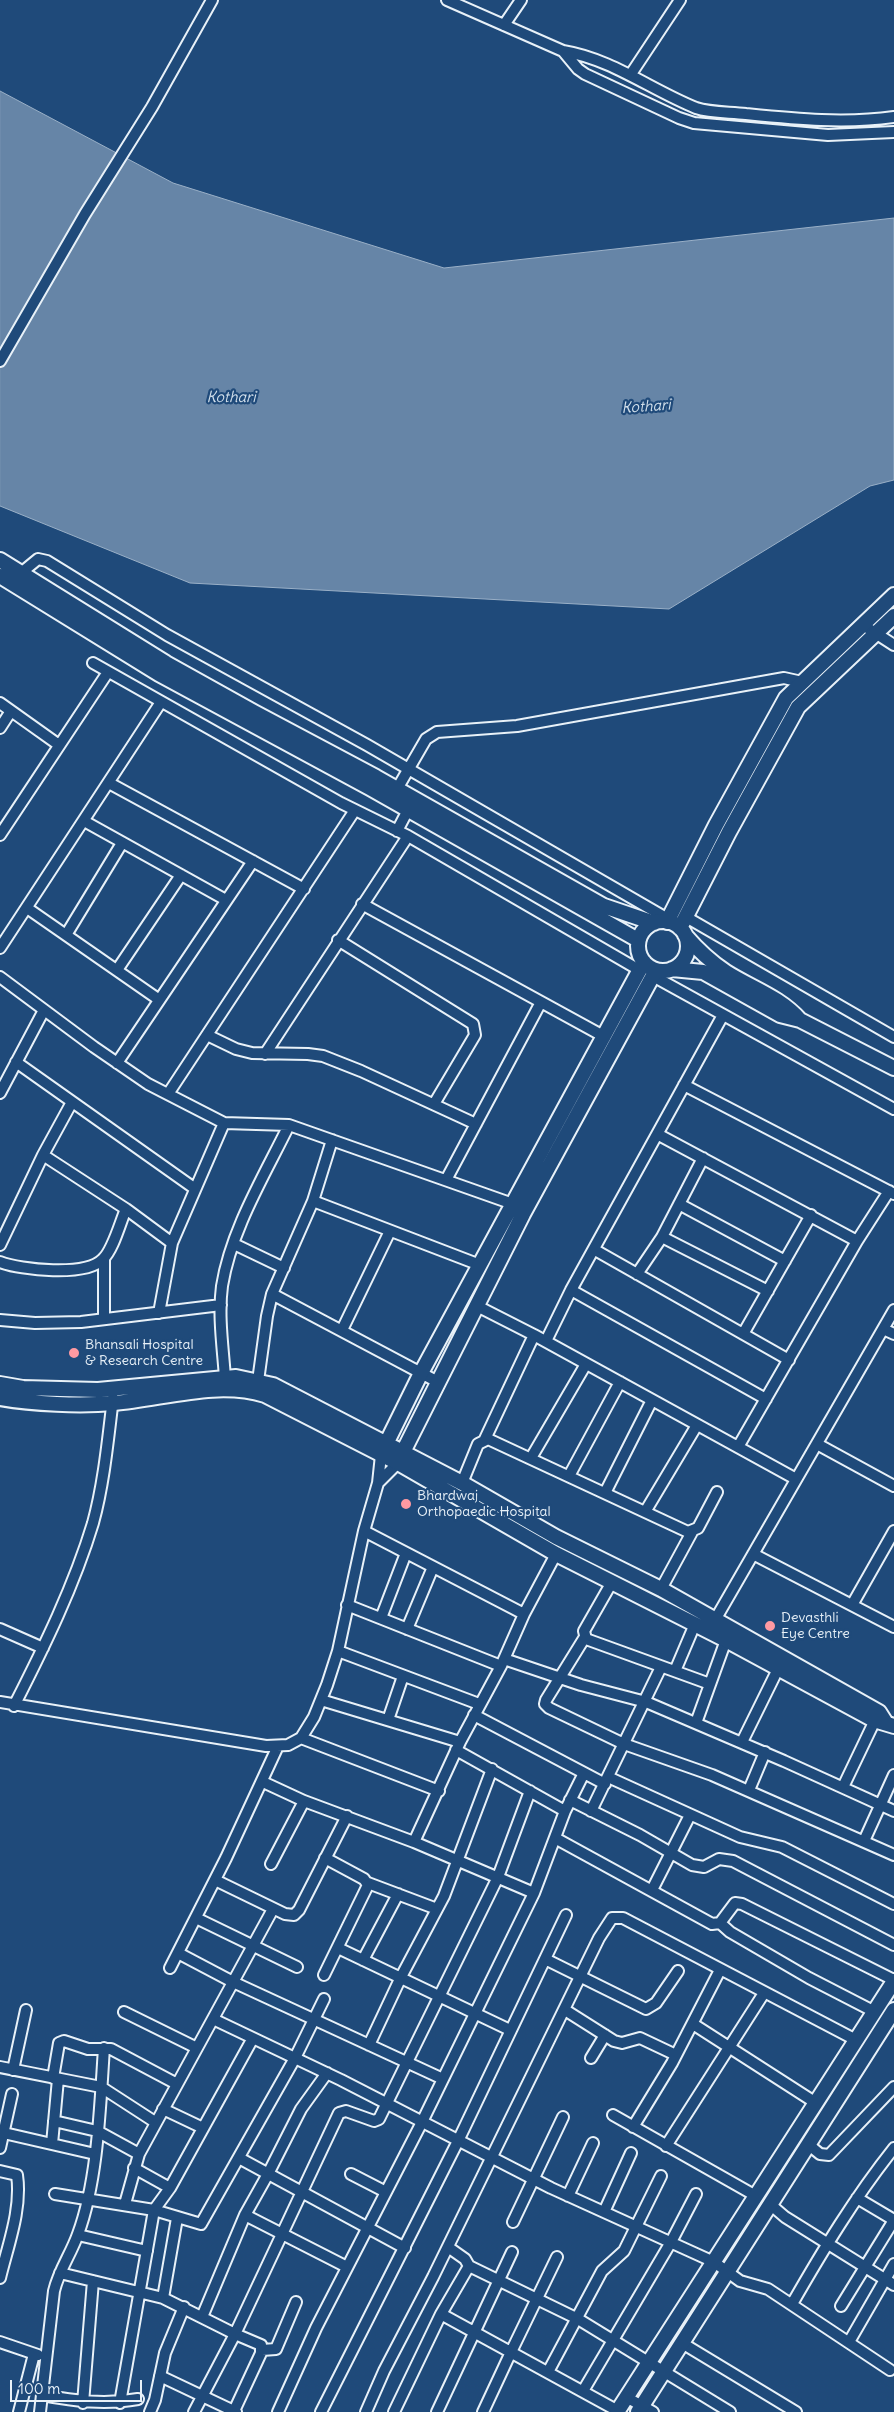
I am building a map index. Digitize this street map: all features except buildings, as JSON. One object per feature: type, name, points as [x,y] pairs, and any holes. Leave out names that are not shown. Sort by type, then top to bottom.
[{"type":"main road","points":[[0,560],[166,662],[397,788],[638,940]]},
{"type":"main road","points":[[0,576],[159,674],[408,810],[544,879],[604,906],[683,927],[708,958],[726,972],[789,1007],[800,1020]]},
{"type":"main road","points":[[649,970],[639,952],[638,940],[644,930],[663,921],[786,698],[894,595]]},
{"type":"main road","points":[[672,969],[686,955],[688,946],[683,927],[729,832],[798,707],[894,616]]},
{"type":"main road","points":[[649,970],[672,969],[703,972],[780,1015],[800,1020],[894,1068]]},
{"type":"main road","points":[[383,1449],[421,1373],[605,1037],[649,970]]},
{"type":"main road","points":[[400,1458],[649,970]]},
{"type":"main road","points":[[0,1384],[24,1388],[114,1390],[225,1378],[258,1381],[282,1389],[400,1458],[556,1554],[726,1640],[778,1669],[883,1720]]},
{"type":"main road","points":[[0,1398],[43,1402],[112,1404],[211,1390],[254,1392],[383,1449]]},
{"type":"main road","points":[[400,1458],[462,1483],[556,1537],[661,1589],[883,1720]]},
{"type":"main road","points":[[617,2411],[894,1980]]},
{"type":"main road","points":[[644,2410],[682,2343],[894,2010]]},
{"type":"street","points":[[0,361],[85,214],[152,107],[212,0]]},
{"type":"street","points":[[447,0],[563,51],[578,54],[631,74],[689,105],[708,110],[825,122],[862,121],[894,117]]},
{"type":"street","points":[[504,25],[521,0]]},
{"type":"street","points":[[631,74],[680,0]]},
{"type":"street","points":[[563,51],[578,69],[585,74],[694,123],[828,134],[894,132]]},
{"type":"street","points":[[21,573],[38,559],[47,561],[167,635],[408,769],[663,921]]},
{"type":"street","points":[[863,625],[894,645]]},
{"type":"street","points":[[93,663],[355,810],[408,836],[649,970],[723,1015],[894,1109]]},
{"type":"street","points":[[0,835],[108,672]]},
{"type":"street","points":[[397,788],[426,739],[438,732],[517,726],[784,678],[802,682]]},
{"type":"street","points":[[0,948],[161,702]]},
{"type":"street","points":[[0,703],[58,745]]},
{"type":"street","points":[[0,728],[12,711]]},
{"type":"street","points":[[109,783],[304,888]]},
{"type":"street","points":[[168,1094],[355,810]]},
{"type":"street","points":[[397,831],[408,810]]},
{"type":"street","points":[[84,822],[226,900]]},
{"type":"street","points":[[265,1054],[408,836]]},
{"type":"street","points":[[66,935],[122,842]]},
{"type":"street","points":[[117,1063],[158,999],[253,861]]},
{"type":"street","points":[[117,970],[180,875]]},
{"type":"street","points":[[362,904],[605,1037]]},
{"type":"street","points":[[27,908],[158,999]]},
{"type":"street","points":[[683,927],[894,1037]]},
{"type":"street","points":[[338,940],[473,1024],[475,1035],[434,1104]]},
{"type":"street","points":[[0,977],[117,1063],[168,1094],[224,1123],[289,1125],[513,1204]]},
{"type":"street","points":[[446,1180],[541,1002]]},
{"type":"street","points":[[0,1093],[44,1010]]},
{"type":"street","points":[[546,1341],[571,1290],[659,1135],[723,1015]]},
{"type":"street","points":[[207,1035],[236,1049],[265,1054],[323,1056],[476,1124]]},
{"type":"street","points":[[16,1062],[194,1188]]},
{"type":"street","points":[[684,1085],[892,1192],[857,1241],[738,1447]]},
{"type":"street","points":[[0,1245],[42,1156],[72,1102]]},
{"type":"street","points":[[159,1313],[172,1243],[194,1188],[224,1123]]},
{"type":"street","points":[[225,1378],[221,1305],[226,1267],[234,1244],[289,1125]]},
{"type":"street","points":[[659,1135],[857,1241]]},
{"type":"street","points":[[258,1381],[272,1294],[313,1201],[332,1140]]},
{"type":"street","points":[[42,1156],[126,1209],[172,1243]]},
{"type":"street","points":[[637,1274],[662,1237],[703,1158]]},
{"type":"street","points":[[313,1201],[480,1265]]},
{"type":"street","points":[[679,1204],[785,1261]]},
{"type":"street","points":[[104,1319],[104,1259],[126,1209]]},
{"type":"street","points":[[743,1334],[811,1215]]},
{"type":"street","points":[[342,1330],[390,1231]]},
{"type":"street","points":[[662,1237],[768,1291]]},
{"type":"street","points":[[234,1244],[284,1268]]},
{"type":"street","points":[[595,1250],[789,1360]]},
{"type":"street","points":[[0,1262],[29,1268],[74,1270],[92,1266],[104,1259]]},
{"type":"street","points":[[571,1290],[766,1399]]},
{"type":"street","points":[[272,1294],[438,1382]]},
{"type":"street","points":[[0,1320],[35,1323],[104,1319],[221,1305]]},
{"type":"street","points":[[477,1306],[546,1341],[796,1479]]},
{"type":"street","points":[[715,1620],[894,1310]]},
{"type":"street","points":[[884,1329],[894,1334]]},
{"type":"street","points":[[462,1483],[478,1444],[485,1439],[534,1335]]},
{"type":"street","points":[[531,1458],[586,1364]]},
{"type":"street","points":[[569,1476],[620,1382]]},
{"type":"street","points":[[14,1706],[43,1648],[80,1560],[93,1522],[100,1494],[114,1390]]},
{"type":"street","points":[[604,1493],[652,1400]]},
{"type":"street","points":[[644,1512],[697,1425]]},
{"type":"street","points":[[485,1439],[493,1440],[685,1531],[692,1532]]},
{"type":"street","points":[[817,1444],[894,1486]]},
{"type":"street","points":[[0,1702],[14,1706],[278,1746],[294,1743],[301,1738],[314,1717],[338,1651],[364,1531],[378,1483],[383,1449]]},
{"type":"street","points":[[378,1483],[400,1458]]},
{"type":"street","points":[[661,1589],[692,1532],[698,1528],[717,1492]]},
{"type":"street","points":[[364,1531],[524,1614]]},
{"type":"street","points":[[852,1605],[894,1531]]},
{"type":"street","points":[[381,1618],[406,1553]]},
{"type":"street","points":[[414,1842],[458,1746],[503,1663],[524,1614],[556,1554]]},
{"type":"street","points":[[753,1554],[894,1627]]},
{"type":"street","points":[[407,1629],[434,1567]]},
{"type":"street","points":[[612,1582],[584,1631],[585,1637],[546,1700],[546,1706],[624,1744],[749,1790],[894,1856]]},
{"type":"street","points":[[347,1605],[407,1629],[503,1663],[646,1702],[765,1752],[894,1811]]},
{"type":"street","points":[[675,1671],[695,1624]]},
{"type":"street","points":[[0,1629],[43,1648]]},
{"type":"street","points":[[585,1637],[710,1684]]},
{"type":"street","points":[[696,1723],[726,1640]]},
{"type":"street","points":[[338,1651],[480,1704]]},
{"type":"street","points":[[591,1811],[646,1702],[661,1667]]},
{"type":"street","points":[[742,1742],[778,1669]]},
{"type":"street","points":[[388,1720],[403,1676]]},
{"type":"street","points":[[321,1700],[388,1720],[458,1746],[492,1770],[565,1811]]},
{"type":"street","points":[[474,1715],[584,1773],[607,1780],[740,1837],[782,1847],[894,1904]]},
{"type":"street","points":[[843,1787],[883,1720]]},
{"type":"street","points":[[301,1738],[439,1791]]},
{"type":"street","points":[[170,1968],[263,1782],[278,1746]]},
{"type":"street","points":[[749,1790],[765,1752]]},
{"type":"street","points":[[369,2045],[401,1977],[437,1909],[459,1860],[492,1770]]},
{"type":"street","points":[[278,2412],[347,2267],[422,2122],[534,1894],[565,1811],[584,1773]]},
{"type":"street","points":[[864,1842],[894,1775]]},
{"type":"street","points":[[263,1782],[304,1801],[459,1860],[534,1894]]},
{"type":"street","points":[[194,2412],[235,2334],[339,2113],[346,2112],[374,2121],[379,2119],[498,1877],[530,1791]]},
{"type":"street","points":[[570,1800],[698,1867],[704,1867],[719,1859],[733,1861],[894,1945]]},
{"type":"street","points":[[271,1864],[304,1801]]},
{"type":"street","points":[[652,1890],[690,1815]]},
{"type":"street","points":[[215,1880],[289,1916],[296,1913],[347,1816]]},
{"type":"street","points":[[554,1838],[712,1924],[720,1923],[733,1905],[742,1904],[894,1980]]},
{"type":"street","points":[[325,1858],[368,1883],[437,1909]]},
{"type":"street","points":[[324,1975],[368,1883]]},
{"type":"street","points":[[364,1960],[398,1894]]},
{"type":"street","points":[[125,2204],[139,2154],[155,2122],[274,1909]]},
{"type":"street","points":[[321,2412],[458,2141],[566,1915]]},
{"type":"street","points":[[366,2412],[384,2370],[448,2247],[610,1920],[618,1916],[856,2040]]},
{"type":"street","points":[[196,1918],[297,1968]]},
{"type":"street","points":[[720,1923],[730,1932],[809,1978],[875,2012]]},
{"type":"street","points":[[338,1948],[510,2030]]},
{"type":"street","points":[[178,1953],[233,1982],[313,2018],[342,2034],[443,2079]]},
{"type":"street","points":[[545,1959],[646,2009],[656,2004],[678,1972]]},
{"type":"street","points":[[633,2127],[676,2056],[720,1970]]},
{"type":"street","points":[[666,2146],[764,1993]]},
{"type":"street","points":[[55,2194],[125,2204],[154,2210],[198,2225],[203,2223],[294,2058],[324,1999]]},
{"type":"street","points":[[12,2070],[26,2010]]},
{"type":"street","points":[[565,2010],[619,2042],[640,2038],[676,2056]]},
{"type":"street","points":[[124,2012],[197,2048]]},
{"type":"street","points":[[213,2019],[327,2073],[534,2180],[714,2262],[729,2271],[740,2281],[768,2289],[890,2370]]},
{"type":"street","points":[[693,2024],[816,2103]]},
{"type":"street","points":[[591,2058],[605,2035]]},
{"type":"street","points":[[120,2403],[154,2210],[170,2188],[252,2038]]},
{"type":"street","points":[[52,2144],[57,2047],[61,2042],[88,2049],[104,2048],[116,2051],[177,2084]]},
{"type":"street","points":[[40,2412],[54,2291],[78,2234],[87,2199],[95,2154],[104,2048]]},
{"type":"street","points":[[0,2067],[101,2087],[155,2122]]},
{"type":"street","points":[[202,2317],[245,2215],[301,2109],[327,2073]]},
{"type":"street","points":[[809,2146],[820,2154],[829,2155],[892,2093]]},
{"type":"street","points":[[0,2148],[12,2094]]},
{"type":"street","points":[[163,2109],[203,2128]]},
{"type":"street","points":[[613,2115],[756,2196]]},
{"type":"street","points":[[514,2222],[563,2117]]},
{"type":"street","points":[[54,2121],[97,2131],[139,2154]]},
{"type":"street","points":[[2,2133],[95,2154]]},
{"type":"street","points":[[568,2196],[593,2143]]},
{"type":"street","points":[[792,2304],[827,2243],[894,2148]]},
{"type":"street","points":[[604,2212],[631,2153]]},
{"type":"street","points":[[239,2158],[405,2248]]},
{"type":"street","points":[[134,2168],[170,2188]]},
{"type":"street","points":[[0,2170],[17,2175],[18,2192],[16,2213],[0,2278]]},
{"type":"street","points":[[351,2174],[386,2192]]},
{"type":"street","points":[[548,2372],[602,2272],[622,2254],[661,2176]]},
{"type":"street","points":[[583,2392],[671,2242],[696,2194]]},
{"type":"street","points":[[841,2306],[894,2220],[857,2198]]},
{"type":"street","points":[[771,2205],[784,2217],[890,2282]]},
{"type":"street","points":[[245,2215],[282,2232],[347,2267]]},
{"type":"street","points":[[162,2298],[177,2218]]},
{"type":"street","points":[[78,2234],[146,2251]]},
{"type":"street","points":[[448,2247],[465,2259],[468,2266],[578,2319],[730,2412]]},
{"type":"street","points":[[437,2412],[512,2252]]},
{"type":"street","points":[[483,2412],[558,2257]]},
{"type":"street","points":[[849,2342],[890,2282],[894,2264]]},
{"type":"street","points":[[394,2412],[441,2314],[468,2266]]},
{"type":"street","points":[[60,2273],[162,2298],[184,2307],[235,2334],[261,2344],[262,2350],[235,2412],[160,2376]]},
{"type":"street","points":[[83,2403],[93,2281]]},
{"type":"street","points":[[262,2350],[276,2349],[296,2302]]},
{"type":"street","points":[[150,2412],[165,2354],[184,2307]]},
{"type":"street","points":[[441,2314],[617,2411]]},
{"type":"street","points":[[0,2342],[46,2358]]},
{"type":"street","points":[[682,2343],[796,2412]]},
{"type":"street","points":[[19,2412],[34,2354]]},
{"type":"street","points":[[42,2396],[103,2408],[138,2399]]},
{"type":"street","points":[[626,2397],[644,2410]]},
{"type":"water","name":"Kothari","points":[[0,91],[173,183],[444,268],[894,218],[894,480],[870,486],[669,609],[190,583],[0,506]]},
{"type":"place","name":"Bhansali Hospital & Research Centre","points":[[74,1353]]},
{"type":"place","name":"Bhardwaj Orthopaedic Hospital","points":[[406,1504]]},
{"type":"place","name":"Devasthli Eye Centre","points":[[770,1626]]}]
